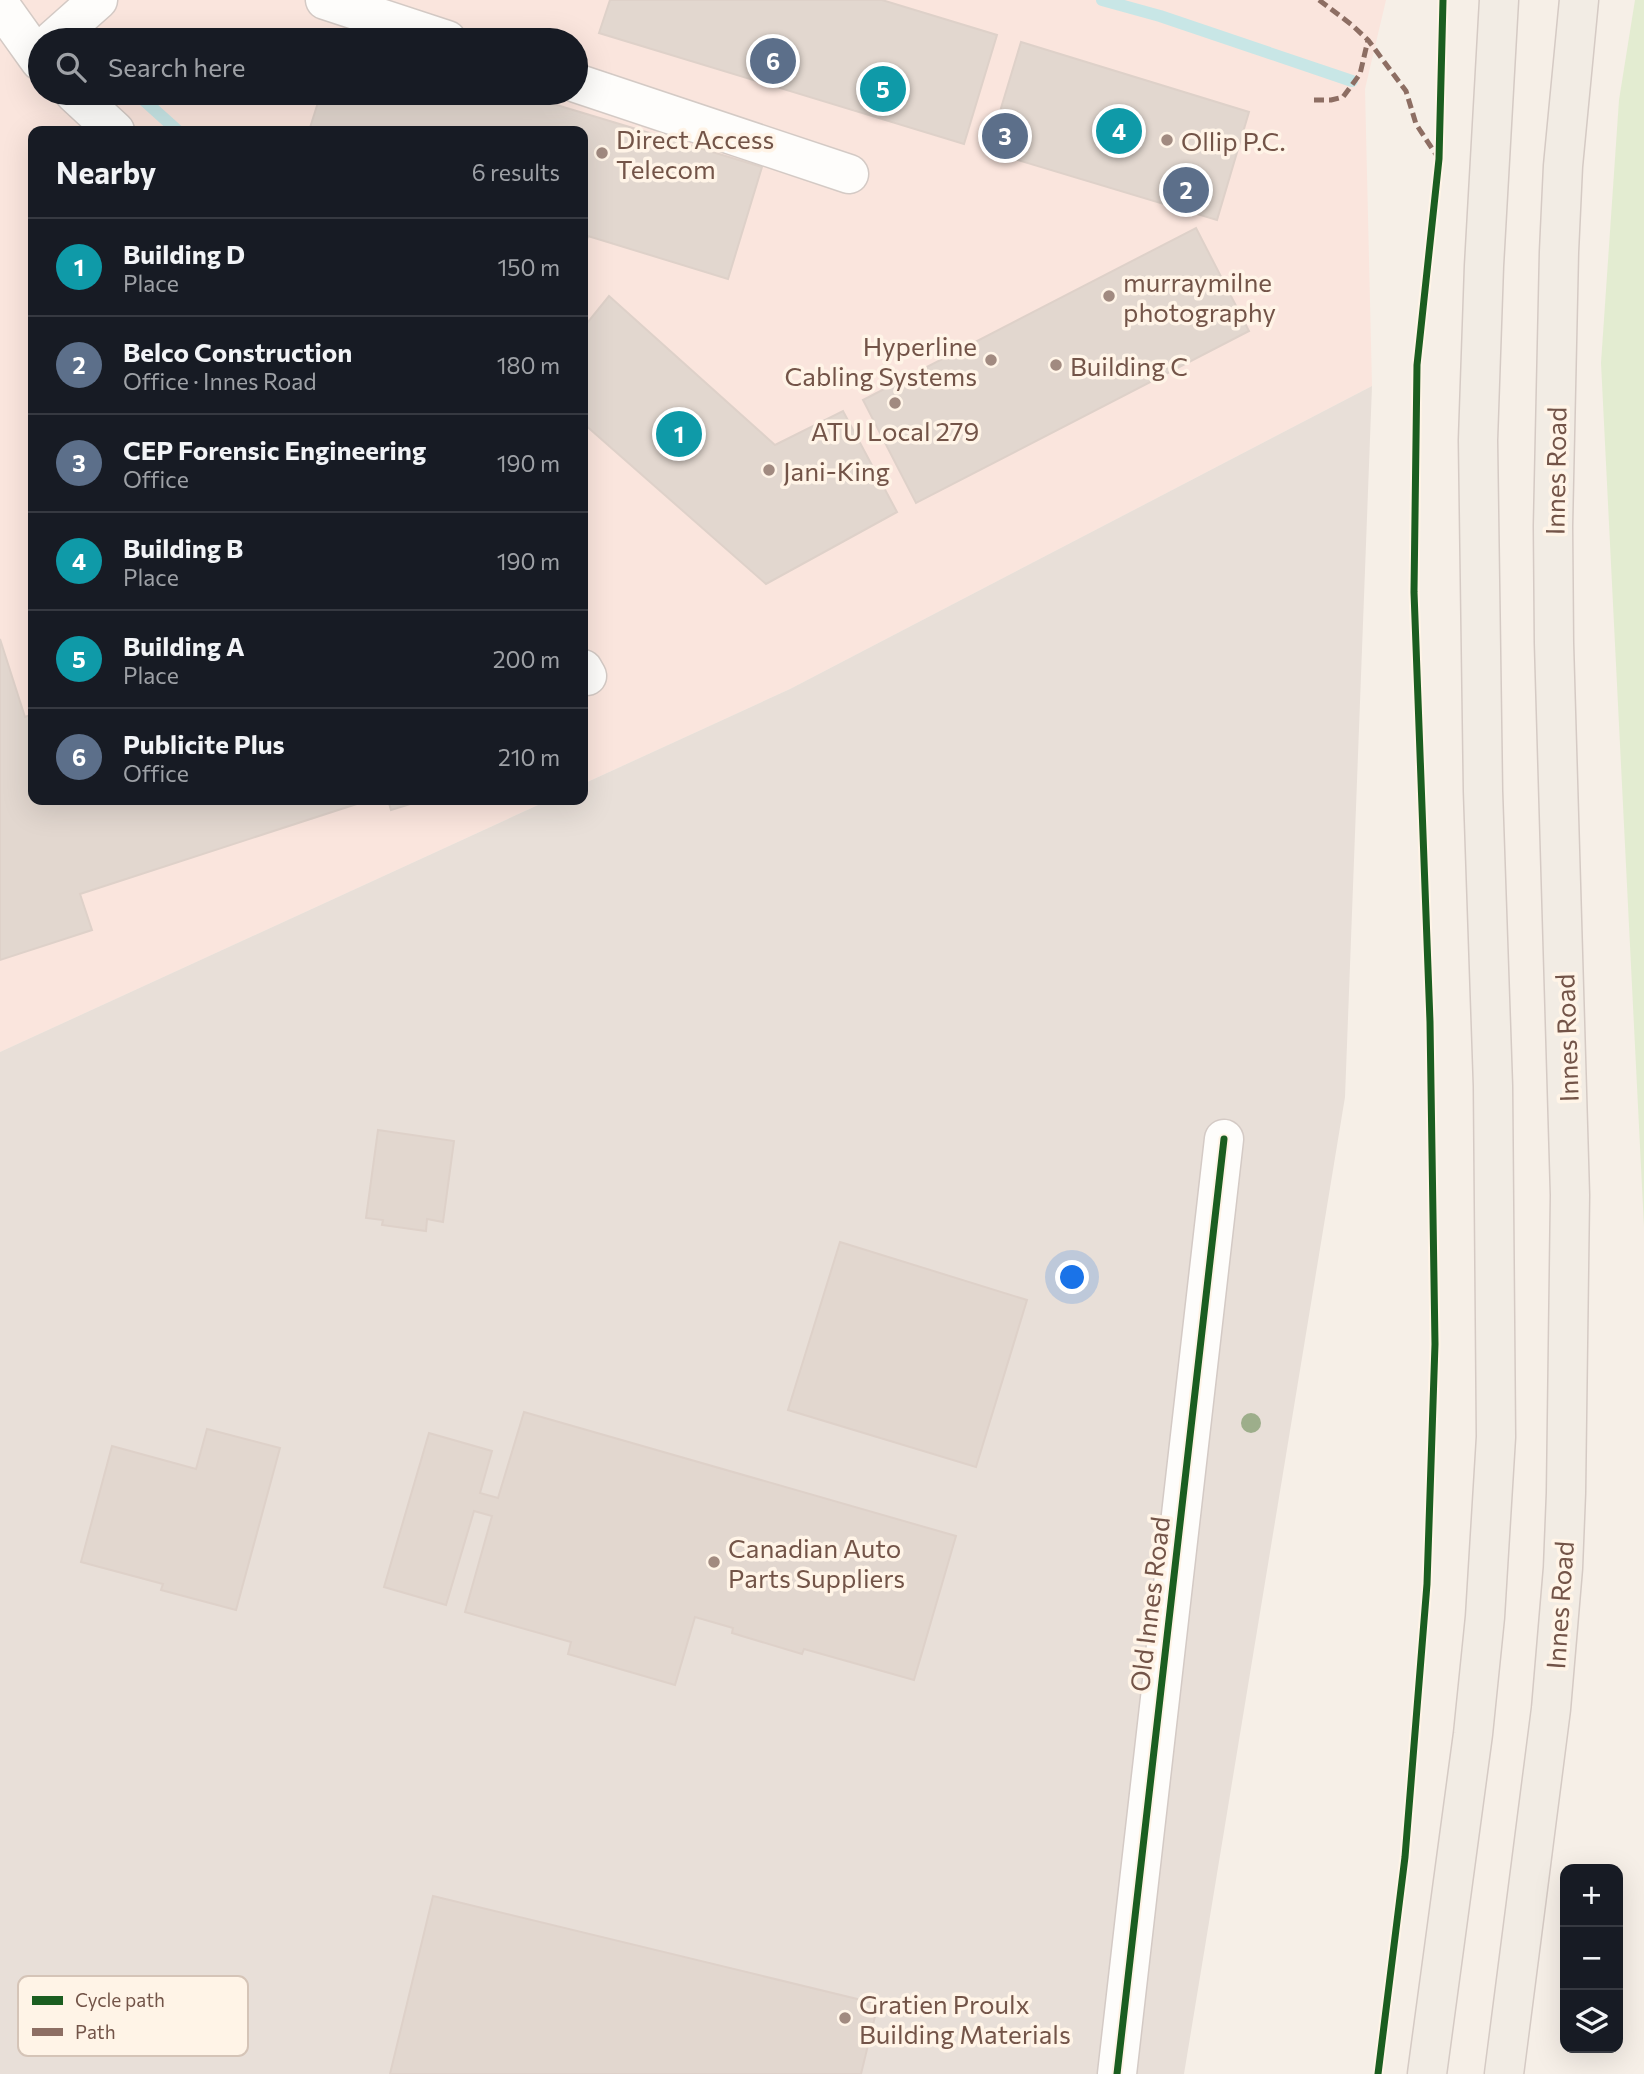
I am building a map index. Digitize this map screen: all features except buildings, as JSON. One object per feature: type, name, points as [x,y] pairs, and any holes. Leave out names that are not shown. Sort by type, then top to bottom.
[{"type":"main road","points":[[1427,2074],[1473,1734],[1485,1617],[1496,1437],[1493,1086],[1483,791],[1478,440],[1484,266],[1499,0]]},
{"type":"main road","name":"Innes Road","points":[[1504,2074],[1549,1734],[1566,1493],[1570,1195],[1554,656],[1553,526],[1562,191],[1579,0]]},
{"type":"street","points":[[68,28],[98,0]]},
{"type":"street","points":[[325,0],[410,28]]},
{"type":"street","points":[[0,5],[28,36]]},
{"type":"street","points":[[588,87],[849,174]]},
{"type":"street","points":[[87,105],[110,126]]},
{"type":"street","name":"Old Innes Road","points":[[1116,2074],[1224,1139]]},
{"type":"shaded area","points":[[0,0],[1386,0],[1365,89],[1372,386],[790,689],[588,782],[588,126],[28,126],[28,805],[538,805],[0,1052]]},
{"type":"shaded area","points":[[1372,386],[1345,1097],[1184,2074],[0,2074],[0,1052],[538,805],[588,805],[588,782],[790,689]]},
{"type":"green space","points":[[1635,0],[1644,0],[1644,1227],[1601,363],[1619,100]]},
{"type":"waterway","points":[[1102,0],[1160,16],[1352,81]]},
{"type":"waterway","points":[[149,105],[172,126]]},
{"type":"marked path","points":[[1319,0],[1368,40],[1406,91],[1416,124],[1437,156]]},
{"type":"marked path","points":[[1314,100],[1343,97],[1360,74],[1368,40]]},
{"type":"cycle path","points":[[1378,2074],[1405,1857],[1427,1584],[1435,1344],[1430,1022],[1414,592],[1417,365],[1439,159],[1443,0]]},
{"type":"cycle path","points":[[1117,2074],[1224,1139]]},
{"type":"place","name":"Publicite Plus","points":[[773,61]]},
{"type":"place","name":"Building A","points":[[883,89]]},
{"type":"place","name":"Building B","points":[[1119,131]]},
{"type":"place","name":"CEP Forensic Engineering","points":[[1005,136]]},
{"type":"place","name":"Ollip P.C.","points":[[1167,140]]},
{"type":"place","name":"Direct Access Telecom","points":[[602,153]]},
{"type":"place","name":"Belco Construction","points":[[1186,190]]},
{"type":"place","name":"murraymilne photography","points":[[1109,296]]},
{"type":"place","name":"Hyperline Cabling Systems","points":[[991,360]]},
{"type":"place","name":"Building C","points":[[1056,365]]},
{"type":"place","name":"ATU Local 279","points":[[895,403]]},
{"type":"place","name":"Building D","points":[[679,434]]},
{"type":"place","name":"Jani-King","points":[[769,470]]},
{"type":"place","name":"Canadian Auto Parts Suppliers","points":[[714,1562]]},
{"type":"place","name":"Gratien Proulx Building Materials","points":[[845,2018]]}]
